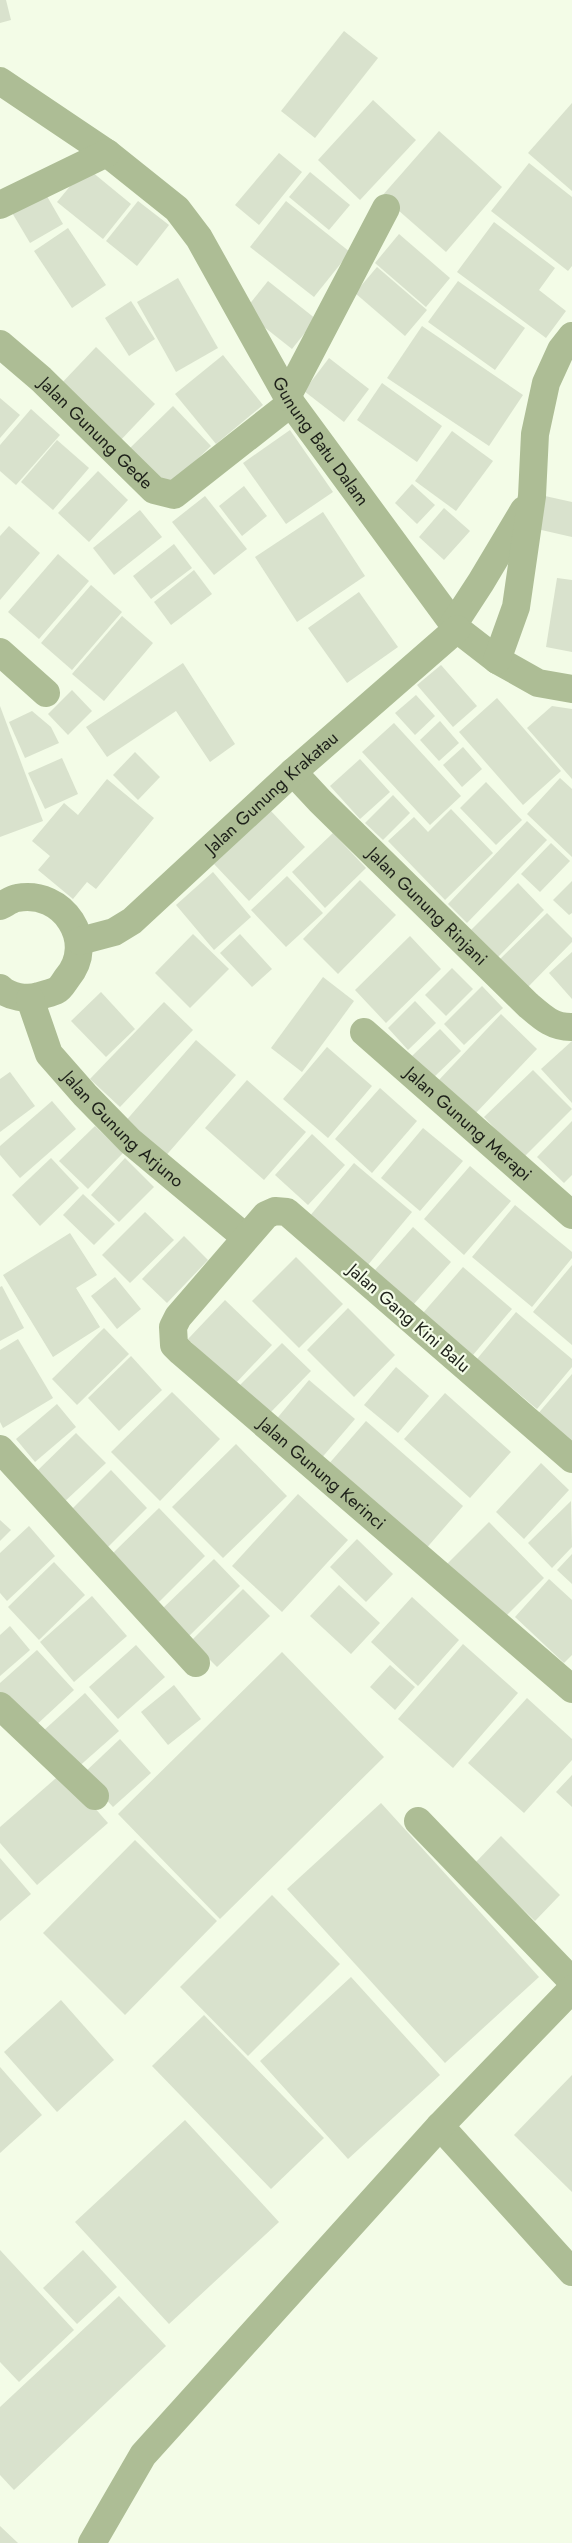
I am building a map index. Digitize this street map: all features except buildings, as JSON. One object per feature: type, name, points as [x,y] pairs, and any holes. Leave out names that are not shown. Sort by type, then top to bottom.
[{"type":"street","name":"Gunung Batu Dalam","points":[[0,80],[107,153],[177,209],[200,238],[289,400],[455,627],[497,660],[538,683],[572,689]]},
{"type":"street","points":[[0,205],[107,153]]},
{"type":"street","points":[[289,400],[386,208]]},
{"type":"street","points":[[497,660],[516,607],[532,496],[534,434],[546,383],[561,350],[572,336]]},
{"type":"street","name":"Jalan Gunung Gede","points":[[0,344],[41,379],[154,490],[166,494],[174,495],[289,400]]},
{"type":"street","name":"Jalan Gunung Krakatau","points":[[80,941],[114,932],[132,921],[293,772],[455,627],[532,496]]},
{"type":"street","points":[[0,652],[46,693]]},
{"type":"street","name":"Jalan Gunung Rinjani","points":[[293,772],[327,808],[528,1005],[548,1022],[561,1027],[571,1027]]},
{"type":"street","points":[[0,906],[16,898],[37,897],[58,905],[73,921],[80,941],[76,969],[57,990],[30,999],[5,992],[0,988]]},
{"type":"street","name":"Jalan Gunung Arjuno","points":[[30,999],[49,1054],[85,1096],[130,1141],[245,1237]]},
{"type":"street","name":"Jalan Gunung Merapi","points":[[364,1032],[572,1215]]},
{"type":"street","name":"Jalan Gang Kini Balu","points":[[245,1237],[270,1212],[288,1212],[572,1459]]},
{"type":"street","name":"Jalan Gunung Kerinci","points":[[245,1237],[178,1318],[174,1327],[174,1345],[572,1689]]},
{"type":"street","points":[[1,1451],[196,1663]]},
{"type":"street","points":[[2,1711],[95,1796]]},
{"type":"street","points":[[418,1821],[572,1981]]},
{"type":"street","points":[[92,2543],[143,2455],[440,2126],[572,1989]]},
{"type":"street","points":[[440,2126],[572,2272]]}]
